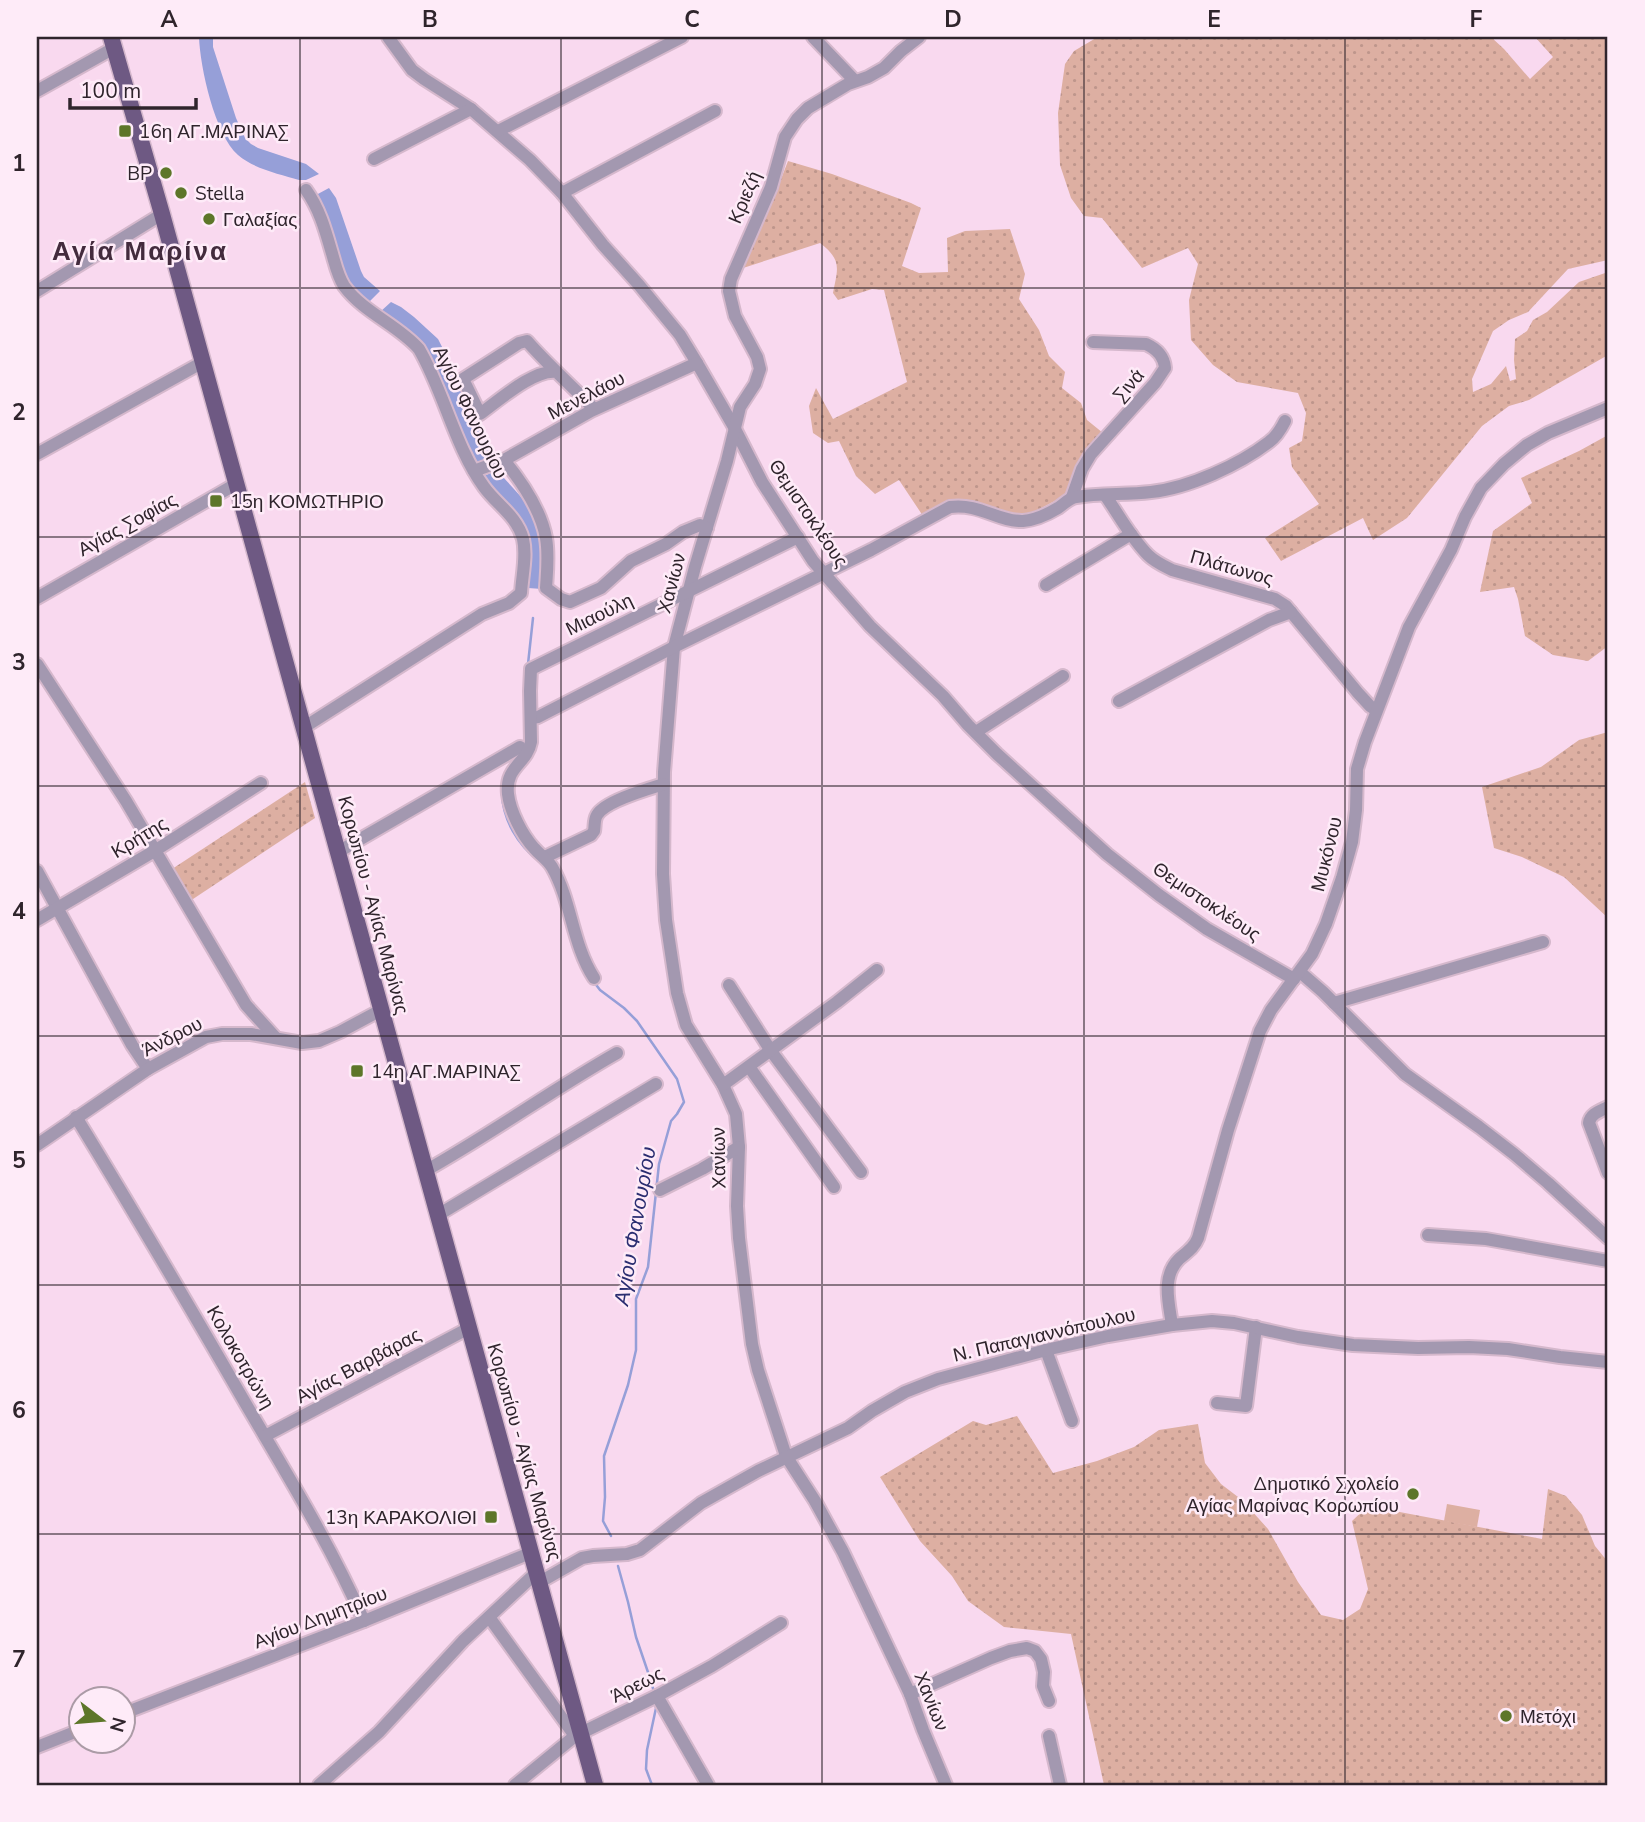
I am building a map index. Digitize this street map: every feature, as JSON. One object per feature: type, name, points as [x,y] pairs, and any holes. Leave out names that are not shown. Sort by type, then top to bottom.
[{"type":"main road","name":"Κορωπίου - Αγίας Μαρίνας","points":[[112,43],[162,214],[538,1577],[578,1735],[595,1785]]},
{"type":"street","name":"Θεμιστοκλέους","points":[[388,37],[412,70],[471,109],[498,131],[562,193],[680,335],[734,427],[762,482],[813,561],[870,626],[943,696],[997,754],[1075,826],[1159,895],[1227,942],[1297,976],[1334,1003],[1405,1074],[1514,1154],[1608,1238]]},
{"type":"street","points":[[498,131],[682,37]]},
{"type":"street","points":[[813,37],[856,81]]},
{"type":"street","name":"Κριεζή","points":[[734,427],[740,407],[755,384],[760,369],[757,357],[736,316],[729,291],[731,279],[771,187],[785,137],[808,108],[884,68],[919,37]]},
{"type":"street","points":[[37,92],[112,43]]},
{"type":"street","points":[[374,159],[471,109]]},
{"type":"street","points":[[562,193],[715,111]]},
{"type":"street","name":"Αγίου Φανουρίου","points":[[303,728],[457,629],[482,614],[509,603],[521,593],[524,550],[518,526],[492,497],[419,349],[351,294],[344,285],[337,273],[316,204],[306,190]]},
{"type":"street","points":[[37,291],[162,214]]},
{"type":"street","points":[[557,372],[549,370],[532,378],[480,414],[463,379],[527,341],[594,409]]},
{"type":"street","name":"Σινά","points":[[1072,497],[1082,469],[1091,454],[1156,383],[1165,368],[1163,357],[1146,344],[1093,342]]},
{"type":"street","points":[[37,454],[203,362]]},
{"type":"street","name":"Μενελάου","points":[[477,470],[498,462],[594,409],[697,363]]},
{"type":"street","name":"Μυκόνου","points":[[1172,1325],[1167,1296],[1169,1276],[1176,1262],[1195,1245],[1227,1130],[1260,1031],[1271,1010],[1312,954],[1326,924],[1352,842],[1357,769],[1364,742],[1409,627],[1481,488],[1527,445],[1548,433],[1608,408]]},
{"type":"street","points":[[594,978],[581,955],[569,910],[554,870],[534,848],[510,807],[509,777],[530,750],[531,718],[538,717],[871,550],[950,507],[961,505],[1013,520],[1026,521],[1058,508],[1072,497],[1152,492],[1180,486],[1214,474],[1269,442],[1285,421]]},
{"type":"street","name":"Χανίων","points":[[734,427],[727,461],[674,647],[667,716],[663,874],[666,920],[677,993],[686,1025],[723,1086],[736,1114],[739,1238],[752,1344],[786,1456],[843,1552],[910,1694],[946,1785]]},
{"type":"street","name":"Αγίου Φανουρίου","points":[[498,462],[515,473],[544,528],[547,550],[546,589],[570,602],[601,588],[631,561],[654,551],[683,532],[699,525],[707,528]]},
{"type":"street","name":"Αγίας Σοφίας","points":[[37,598],[236,484]]},
{"type":"street","name":"Πλάτωνος","points":[[1105,495],[1148,556],[1172,570],[1275,599],[1291,612],[1358,693],[1376,710]]},
{"type":"street","points":[[1046,584],[1131,534]]},
{"type":"street","name":"Μιαούλη","points":[[531,718],[531,669],[798,537]]},
{"type":"street","points":[[1269,620],[1277,609],[1275,599]]},
{"type":"street","points":[[1119,701],[1269,620],[1291,612]]},
{"type":"street","points":[[37,664],[126,801],[246,1005],[275,1037]]},
{"type":"street","points":[[976,733],[1063,676]]},
{"type":"street","points":[[338,852],[520,747]]},
{"type":"street","name":"Κρήτης","points":[[37,920],[156,850],[261,783]]},
{"type":"street","points":[[545,857],[591,835],[595,819],[602,809],[664,784]]},
{"type":"street","points":[[37,871],[132,1045],[148,1069]]},
{"type":"street","points":[[1334,1003],[1543,942]]},
{"type":"street","points":[[723,1086],[877,970]]},
{"type":"street","points":[[729,985],[771,1051],[861,1172]]},
{"type":"street","name":"Άνδρου","points":[[37,1145],[148,1069],[205,1037],[236,1034],[275,1037],[302,1043],[319,1041],[381,1010]]},
{"type":"street","points":[[425,1171],[617,1053]]},
{"type":"street","points":[[750,1068],[834,1187]]},
{"type":"street","points":[[438,1215],[656,1084]]},
{"type":"street","points":[[1608,1107],[1593,1115],[1589,1124],[1608,1173]]},
{"type":"street","name":"Κολοκοτρώνη","points":[[76,1117],[265,1436],[345,1577],[365,1620]]},
{"type":"street","points":[[660,1190],[738,1147]]},
{"type":"street","points":[[1429,1235],[1486,1239],[1608,1261]]},
{"type":"street","name":"Ν. Παπαγιαννόπουλου","points":[[319,1785],[379,1732],[463,1641],[538,1577],[582,1558],[627,1554],[640,1550],[701,1503],[786,1456],[848,1428],[905,1392],[938,1379],[1109,1336],[1212,1321],[1353,1345],[1508,1349],[1608,1362]]},
{"type":"street","points":[[1217,1403],[1246,1406],[1255,1327]]},
{"type":"street","name":"Αγίας Βαρβάρας","points":[[265,1436],[469,1328]]},
{"type":"street","points":[[1046,1350],[1072,1421]]},
{"type":"street","name":"Αγίου Δημητρίου","points":[[136,1709],[365,1620],[530,1552]]},
{"type":"street","points":[[489,1617],[578,1735]]},
{"type":"street","name":"Άρεως","points":[[515,1785],[578,1735],[653,1698],[780,1623]]},
{"type":"street","points":[[910,1694],[991,1658],[1027,1648],[1035,1651],[1041,1659],[1044,1686],[1049,1701]]},
{"type":"street","points":[[653,1698],[708,1785]]},
{"type":"street","points":[[37,1747],[66,1736]]},
{"type":"street","points":[[1049,1736],[1060,1785]]},
{"type":"shaded area","points":[[1491,37],[1530,79],[1553,57],[1535,37],[1608,37],[1608,260],[1568,269],[1528,312],[1493,331],[1472,379],[1473,392],[1491,384],[1506,366],[1510,381],[1516,379],[1515,339],[1527,331],[1533,320],[1547,312],[1579,282],[1608,272],[1608,355],[1529,400],[1509,406],[1482,426],[1407,518],[1373,540],[1363,518],[1281,561],[1265,538],[1319,504],[1292,467],[1289,448],[1302,441],[1306,413],[1298,393],[1237,382],[1213,365],[1191,340],[1189,300],[1198,264],[1188,248],[1142,268],[1102,218],[1084,216],[1071,198],[1060,165],[1058,113],[1065,64],[1074,51],[1096,38]]},
{"type":"shaded area","points":[[788,161],[832,174],[921,208],[902,266],[919,273],[948,272],[947,238],[965,231],[1010,229],[1025,274],[1019,299],[1039,330],[1049,356],[1065,372],[1062,388],[1081,403],[1087,420],[1103,433],[1070,493],[1032,513],[1015,514],[964,499],[947,502],[923,516],[899,480],[875,494],[856,476],[839,441],[828,443],[813,433],[809,406],[816,388],[833,419],[907,382],[884,290],[872,289],[838,300],[833,293],[837,265],[832,254],[820,243],[740,269]]},
{"type":"shaded area","points":[[1608,435],[1608,646],[1588,661],[1553,655],[1525,636],[1514,587],[1480,592],[1493,531],[1532,503],[1521,478]]},
{"type":"shaded area","points":[[1608,732],[1608,918],[1564,877],[1522,857],[1494,848],[1482,787],[1541,767],[1579,740]]},
{"type":"shaded area","points":[[305,782],[315,818],[187,903],[169,871]]},
{"type":"shaded area","points":[[1017,1416],[1053,1473],[1134,1447],[1159,1430],[1198,1424],[1205,1463],[1221,1484],[1242,1500],[1268,1529],[1298,1582],[1321,1615],[1343,1620],[1360,1609],[1368,1589],[1352,1521],[1368,1506],[1542,1539],[1548,1489],[1566,1496],[1582,1515],[1595,1546],[1608,1562],[1608,1785],[1104,1785],[1071,1634],[1004,1627],[968,1601],[952,1576],[920,1541],[880,1477],[973,1421],[986,1425]]},
{"type":"shaded area","points":[[1447,1504],[1480,1510],[1477,1527],[1444,1521]]},
{"type":"water","points":[[199,37],[213,37],[213,47],[245,138],[258,148],[306,164],[319,174],[299,180],[259,167],[238,155],[222,132],[210,100]]},
{"type":"water","points":[[329,188],[336,198],[361,271],[380,291],[369,302],[353,288],[345,276],[316,195]]},
{"type":"water","points":[[391,302],[414,317],[438,339],[489,447],[490,457],[477,463],[428,358],[380,312]]},
{"type":"water","points":[[497,470],[530,508],[539,525],[543,545],[542,589],[528,588],[527,547],[482,477]]},
{"type":"waterway","name":"Αγίου Φανουρίου","points":[[528,664],[533,618]]},
{"type":"waterway","name":"Αγίου Φανουρίου","points":[[502,794],[505,813],[513,831],[524,847],[538,860]]},
{"type":"waterway","name":"Αγίου Φανουρίου","points":[[594,982],[637,1021],[677,1079],[684,1102],[671,1121],[659,1164],[648,1267],[636,1299],[636,1350],[628,1385],[604,1456],[603,1521],[611,1536]]},
{"type":"waterway","name":"Αγίου Φανουρίου","points":[[618,1566],[654,1693]]},
{"type":"waterway","name":"Αγίου Φανουρίου","points":[[652,1785],[646,1769],[655,1703]]},
{"type":"place","name":"16η ΑΓ.ΜΑΡΙΝΑΣ","points":[[125,131]]},
{"type":"place","name":"BP","points":[[166,173]]},
{"type":"place","name":"Stella","points":[[181,193]]},
{"type":"place","name":"Γαλαξίας","points":[[209,219]]},
{"type":"place","name":"15η ΚΟΜΩΤΗΡΙΟ","points":[[216,501]]},
{"type":"place","name":"14η ΑΓ.ΜΑΡΙΝΑΣ","points":[[357,1071]]},
{"type":"place","name":"Δημοτικό Σχολείο Αγίας Μαρίνας Κορωπίου","points":[[1413,1494]]},
{"type":"place","name":"13η ΚΑΡΑΚΟΛΙΘΙ","points":[[491,1517]]},
{"type":"place","name":"Μετόχι","points":[[1506,1716]]},
{"type":"district","name":"Αγία Μαρίνα","points":[[140,251]]}]
